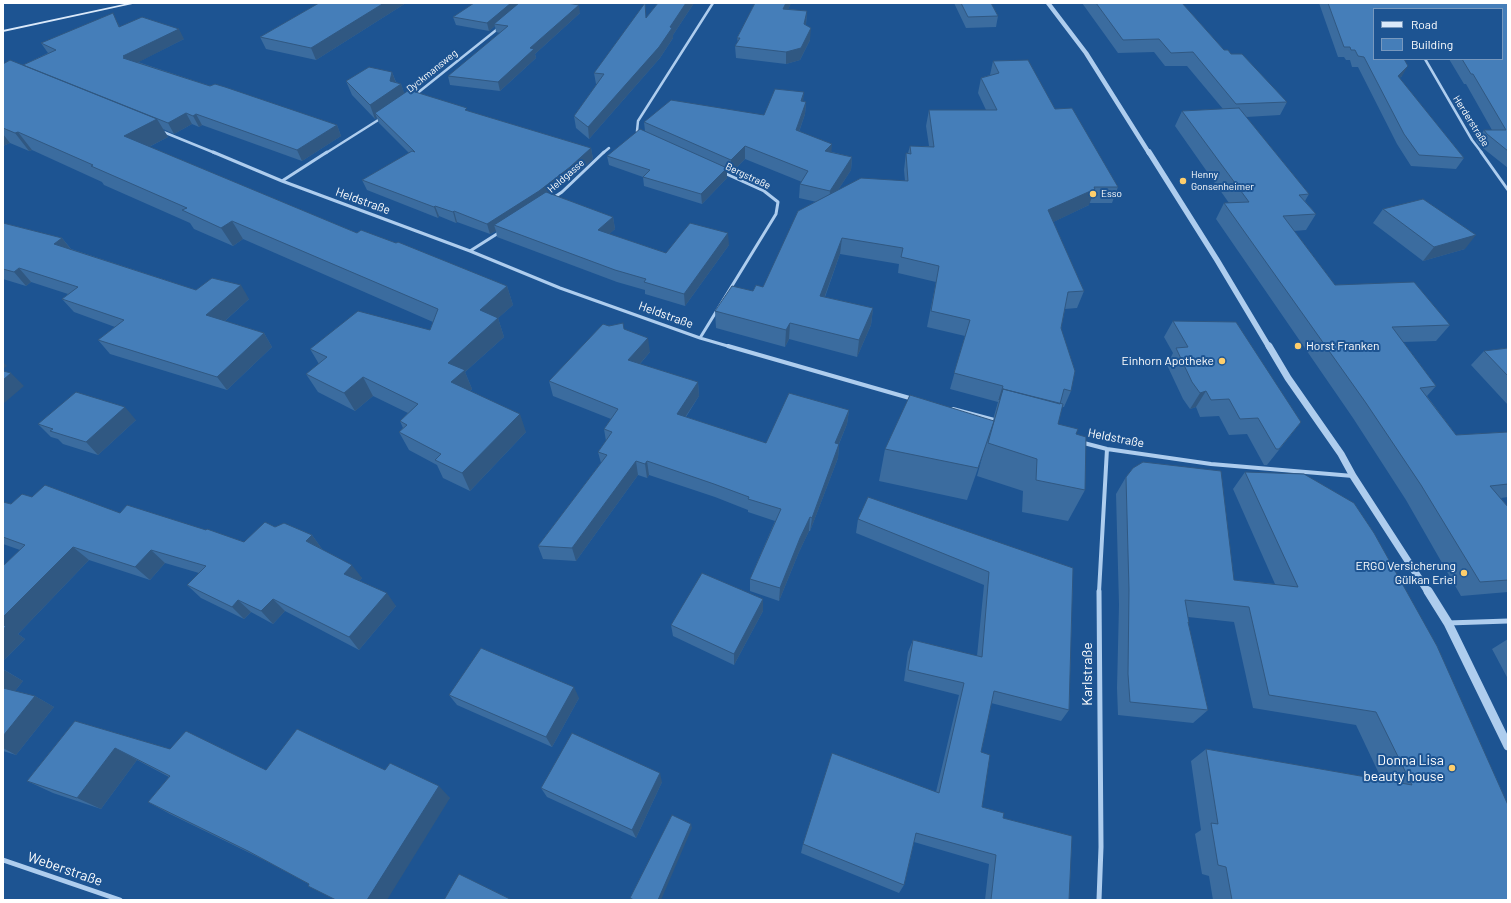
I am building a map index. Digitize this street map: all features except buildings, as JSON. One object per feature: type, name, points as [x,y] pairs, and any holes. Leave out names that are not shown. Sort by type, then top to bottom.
[{"type":"main road","points":[[3,31],[135,3]]},
{"type":"street","points":[[644,138],[637,130],[638,121],[713,3]]},
{"type":"street","points":[[1048,3],[1086,54],[1217,260],[1288,378],[1341,454],[1352,476],[1448,623],[1508,746]]},
{"type":"street","name":"Dyckmansweg","points":[[409,100],[427,87],[459,58],[504,23]]},
{"type":"street","name":"Herderstraße","points":[[1426,60],[1472,140],[1508,190]]},
{"type":"street","points":[[282,181],[385,116]]},
{"type":"street","name":"Heldstraße","points":[[159,130],[282,181],[470,251],[560,288],[700,338],[917,400]]},
{"type":"street","name":"Heldgasse","points":[[550,200],[562,192],[609,148]]},
{"type":"street","name":"Bergstraße","points":[[700,338],[776,214],[778,202],[764,191],[715,169]]},
{"type":"street","points":[[470,251],[507,228]]},
{"type":"street","points":[[948,408],[1001,421]]},
{"type":"street","name":"Heldstraße","points":[[1077,441],[1107,449],[1211,464],[1352,476]]},
{"type":"street","name":"Karlstraße","points":[[1099,900],[1101,847],[1099,579],[1107,449]]},
{"type":"street","points":[[1448,623],[1508,621]]},
{"type":"street","name":"Weberstraße","points":[[3,860],[120,900]]},
{"type":"place","name":"Henny Gonsenheimer","points":[[1183,181]]},
{"type":"place","name":"Esso","points":[[1093,194]]},
{"type":"place","name":"Horst Franken","points":[[1298,346]]},
{"type":"place","name":"Einhorn Apotheke","points":[[1222,361]]},
{"type":"place","name":"ERGO Versicherung Gülkan Eriel","points":[[1464,573]]},
{"type":"place","name":"Donna Lisa beauty house","points":[[1452,768]]}]
